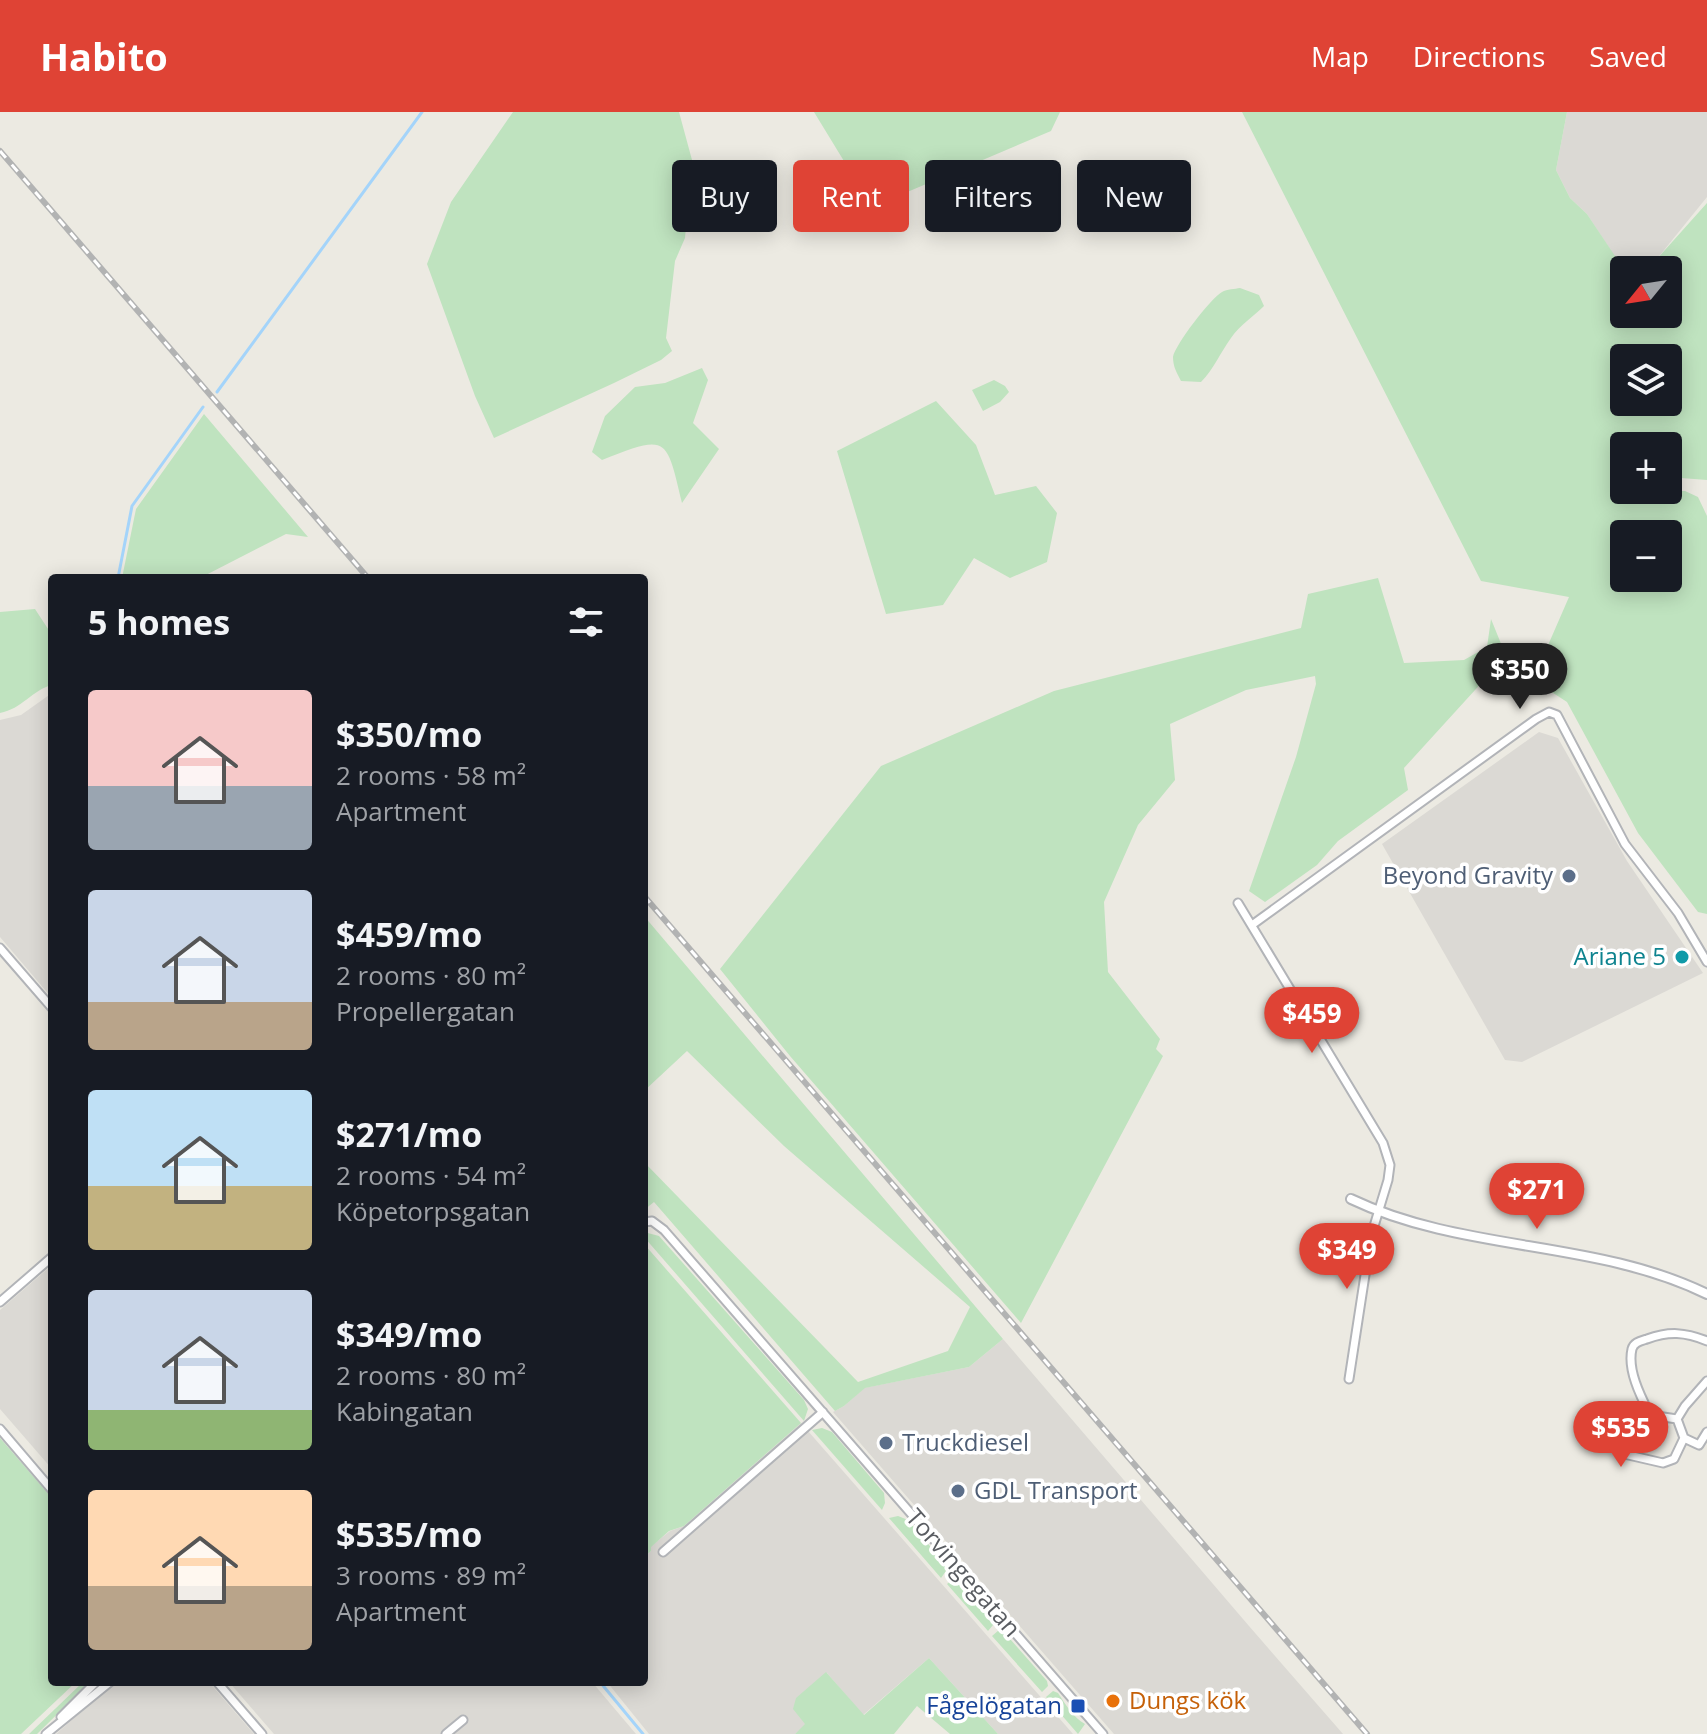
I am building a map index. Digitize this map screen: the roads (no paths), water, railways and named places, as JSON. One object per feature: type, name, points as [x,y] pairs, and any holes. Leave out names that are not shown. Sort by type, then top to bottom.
[{"type":"street","points":[[1252,925],[1549,712],[1557,715],[1625,844],[1678,913],[1706,959]]},
{"type":"street","points":[[1238,903],[1383,1143],[1390,1165],[1387,1189],[1371,1236],[1349,1379]]},
{"type":"street","points":[[0,948],[48,1003]]},
{"type":"street","points":[[1351,1199],[1379,1211],[1459,1235],[1618,1262],[1707,1294]]},
{"type":"street","name":"Torvingegatan","points":[[648,1222],[664,1230],[1103,1734]]},
{"type":"street","points":[[0,1302],[48,1260]]},
{"type":"street","points":[[1650,1415],[1634,1371],[1632,1349],[1636,1343],[1674,1332],[1687,1333],[1707,1341]]},
{"type":"street","points":[[1677,1419],[1707,1381]]},
{"type":"street","points":[[663,1552],[823,1412]]},
{"type":"street","points":[[1677,1419],[1650,1415],[1637,1420],[1625,1430],[1624,1454],[1663,1463],[1674,1459],[1684,1438]]},
{"type":"street","points":[[1677,1419],[1684,1438],[1699,1445],[1707,1432]]},
{"type":"street","points":[[0,1429],[48,1485]]},
{"type":"street","points":[[46,1734],[92,1686]]},
{"type":"street","points":[[46,1734],[105,1686]]},
{"type":"street","points":[[220,1686],[262,1734]]},
{"type":"street","points":[[446,1734],[463,1720]]},
{"type":"waterway","points":[[217,392],[422,112]]},
{"type":"waterway","points":[[119,574],[132,506],[203,407]]},
{"type":"waterway","points":[[603,1686],[643,1734]]},
{"type":"railway","points":[[0,151],[365,574]]},
{"type":"railway","points":[[648,901],[1367,1734]]},
{"type":"place","name":"Beyond Gravity","points":[[1569,876]]},
{"type":"place","name":"Ariane 5","points":[[1682,957]]},
{"type":"place","name":"Truckdiesel","points":[[886,1443]]},
{"type":"place","name":"GDL Transport","points":[[958,1491]]},
{"type":"place","name":"Dungs kök","points":[[1113,1701]]},
{"type":"place","name":"Fågelögatan","points":[[1078,1706]]}]
